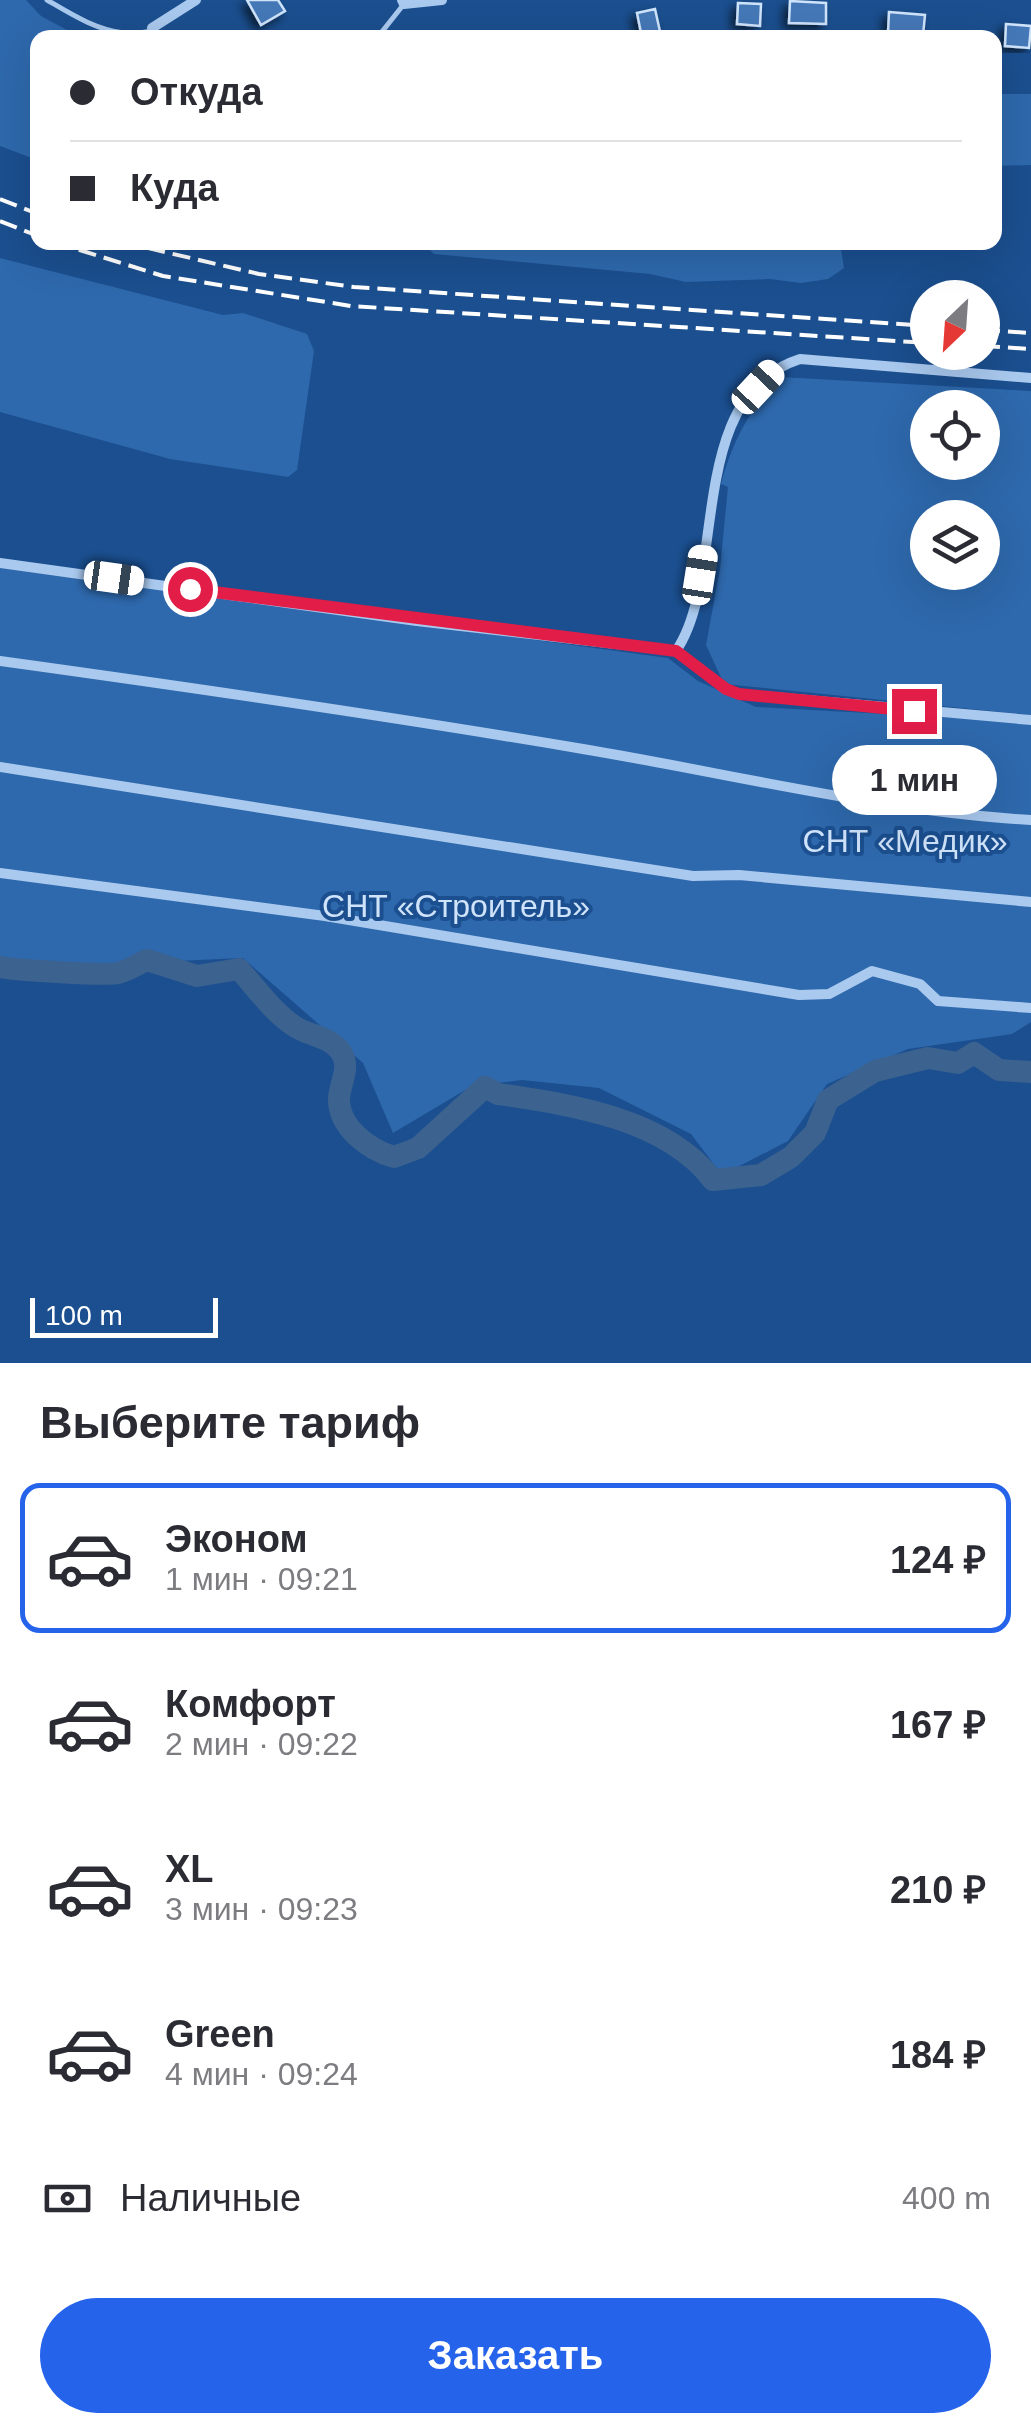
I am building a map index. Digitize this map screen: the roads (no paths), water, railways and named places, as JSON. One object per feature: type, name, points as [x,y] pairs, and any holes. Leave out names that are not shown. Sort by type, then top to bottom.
[{"type":"street","points":[[152,28],[196,0]]},
{"type":"street","points":[[406,1],[442,0]]},
{"type":"street","points":[[676,651],[691,629],[714,485],[729,432],[776,367],[800,360],[1031,378]]},
{"type":"street","points":[[0,563],[417,621],[676,651],[726,689],[739,694],[1031,720]]},
{"type":"street","points":[[0,661],[582,748],[850,798],[972,816],[1031,820]]},
{"type":"street","points":[[0,767],[693,876],[739,875],[1031,902]]},
{"type":"street","points":[[0,873],[325,916],[800,994],[828,994],[872,971],[920,984],[938,1001],[1031,1008]]},
{"type":"lane","points":[[47,0],[84,22],[113,30]]},
{"type":"lane","points":[[383,30],[406,1]]},
{"type":"lane","points":[[144,30],[156,30]]},
{"type":"waterway","points":[[0,967],[111,974],[147,960],[197,976],[239,969],[286,1020],[341,1052],[345,1069],[339,1098],[344,1119],[366,1143],[394,1157],[418,1148],[485,1087],[498,1094],[586,1110],[643,1128],[693,1159],[713,1180],[761,1175],[791,1157],[815,1133],[828,1100],[875,1071],[928,1058],[958,1063],[974,1053],[999,1070],[1031,1072]]},
{"type":"railway","points":[[0,199],[30,211]]},
{"type":"railway","points":[[0,221],[30,233]]},
{"type":"railway","points":[[80,250],[163,276],[351,306],[910,342]]},
{"type":"railway","points":[[156,250],[259,274],[354,287],[910,325]]},
{"type":"railway","points":[[1000,331],[1031,333]]},
{"type":"railway","points":[[1000,347],[1031,349]]},
{"type":"park label","name":"СНТ «Медик»","points":[[905,841]]},
{"type":"park label","name":"СНТ «Строитель»","points":[[456,906]]}]
